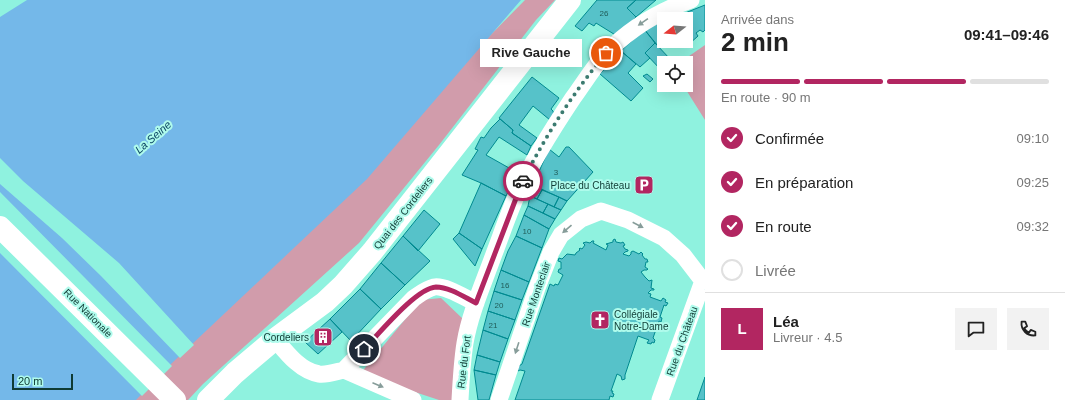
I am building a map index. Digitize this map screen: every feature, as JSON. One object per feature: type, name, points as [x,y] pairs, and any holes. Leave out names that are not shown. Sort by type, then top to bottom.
[{"type":"main road","name":"Quai des Cordeliers","points":[[208,400],[235,373],[275,339],[325,302],[343,285],[372,252],[570,0]]},
{"type":"main road","name":"Rue Nationale","points":[[0,227],[175,400]]},
{"type":"street","name":"Rue du Fort","points":[[460,400],[465,341],[476,303],[518,193],[532,163],[550,132],[606,53],[645,20],[670,7],[691,0]]},
{"type":"street","name":"Rue Monteclair","points":[[499,400],[537,288],[551,252],[561,235],[570,226],[581,219],[602,211],[628,220],[664,238],[683,255],[704,281]]},
{"type":"street","name":"Rue du Château","points":[[660,400],[704,281]]},
{"type":"street","points":[[275,339],[290,356],[306,369],[318,374],[330,374],[344,370],[414,298],[424,291],[435,287],[444,288],[476,303]]},
{"type":"street","points":[[344,370],[413,400]]},
{"type":"shaded area","points":[[525,0],[555,0],[536,20],[439,145],[359,243],[203,384],[188,400],[124,400],[412,115]]},
{"type":"shaded area","points":[[705,45],[705,120],[687,92],[693,92],[693,56],[689,56]]},
{"type":"shaded area","points":[[441,298],[463,319],[452,400],[439,400],[360,374],[421,300]]},
{"type":"water","name":"La Seine","points":[[27,0],[521,0],[367,179],[172,363],[136,400],[0,400],[0,17]]},
{"type":"pier","points":[[0,158],[23,181],[119,263],[194,345],[180,358],[62,238],[0,184]]},
{"type":"pier","points":[[0,192],[172,366],[142,396],[0,253]]},
{"type":"building","points":[[597,0],[636,0],[627,8],[636,17],[617,36],[596,23],[594,26],[589,23],[582,31],[575,26]]},
{"type":"building","points":[[636,0],[656,0],[636,17],[627,8]]},
{"type":"building","points":[[705,5],[705,30],[703,32],[700,30],[696,33],[698,36],[693,40],[693,12],[688,12]]},
{"type":"building","points":[[657,24],[657,45],[644,29]]},
{"type":"building","points":[[644,29],[655,43],[645,53],[650,58],[640,67],[621,51]]},
{"type":"building","points":[[655,43],[657,48],[660,48],[667,56],[657,56],[657,66],[645,53]]},
{"type":"building","points":[[621,51],[636,64],[628,73],[643,88],[631,101],[600,74]]},
{"type":"building","points":[[647,74],[653,79],[650,82],[643,76]]},
{"type":"building","points":[[532,77],[559,98],[551,109],[554,116],[550,120],[533,106],[519,125],[537,138],[531,146],[512,133],[513,130],[499,118]]},
{"type":"building","points":[[500,119],[513,130],[512,133],[531,146],[527,155],[499,137],[486,155],[518,173],[506,196],[462,175],[478,150],[475,149],[481,137],[484,138]]},
{"type":"building","points":[[566,147],[569,147],[593,172],[567,201],[533,185],[549,149],[559,157]]},
{"type":"building","points":[[481,183],[506,196],[482,249],[459,233]]},
{"type":"building","points":[[533,185],[542,190],[537,199],[529,195]]},
{"type":"building","points":[[542,190],[559,197],[554,207],[537,199]]},
{"type":"building","points":[[530,196],[548,204],[543,213],[528,206]]},
{"type":"building","points":[[559,197],[567,201],[561,210],[554,207]]},
{"type":"building","points":[[548,204],[561,210],[555,219],[543,213]]},
{"type":"building","points":[[528,206],[555,219],[549,229],[524,215]]},
{"type":"building","points":[[424,210],[440,224],[418,251],[403,236]]},
{"type":"building","points":[[524,215],[549,229],[542,248],[516,236]]},
{"type":"building","points":[[459,233],[482,249],[475,266],[453,239]]},
{"type":"building","points":[[403,236],[430,261],[405,285],[381,263]]},
{"type":"building","points":[[516,236],[542,248],[529,282],[501,270],[508,251]]},
{"type":"building","name":"Collégiale Notre-Dame","points":[[615,239],[616,242],[623,242],[625,245],[623,246],[628,250],[623,254],[629,256],[633,251],[639,254],[641,252],[643,254],[642,255],[648,262],[646,262],[645,267],[648,269],[641,272],[649,281],[652,280],[651,288],[654,289],[648,293],[651,294],[650,297],[661,301],[663,298],[666,300],[665,302],[668,303],[666,306],[664,305],[660,317],[662,318],[661,322],[659,321],[653,338],[655,340],[654,343],[647,343],[649,340],[638,336],[625,379],[622,380],[621,376],[617,374],[611,391],[613,391],[612,393],[614,394],[613,397],[610,396],[609,400],[515,400],[525,371],[518,371],[516,368],[522,364],[550,284],[554,286],[555,284],[558,285],[563,275],[558,272],[559,269],[561,269],[561,262],[558,261],[559,258],[562,259],[567,254],[575,255],[580,248],[582,249],[585,245],[583,243],[586,242],[590,243],[594,241],[593,243],[606,250],[608,245],[606,244],[613,242]]},
{"type":"building","points":[[381,263],[405,285],[381,309],[360,289]]},
{"type":"building","points":[[501,270],[529,282],[522,300],[494,291]]},
{"type":"building","points":[[360,289],[381,309],[351,341],[330,319]]},
{"type":"building","points":[[494,291],[522,300],[515,320],[488,311]]},
{"type":"building","points":[[488,311],[515,320],[508,339],[483,330]]},
{"type":"building","name":"Cordeliers","points":[[330,319],[342,332],[318,354],[305,342]]},
{"type":"building","points":[[483,330],[508,339],[500,362],[477,355]]},
{"type":"building","points":[[477,355],[500,362],[496,375],[474,370]]},
{"type":"building","points":[[474,370],[496,375],[489,400],[478,400]]},
{"type":"building","points":[[705,377],[705,400],[697,400]]},
{"type":"way so far","points":[[523,181],[550,132],[606,53]]},
{"type":"place","name":"Rive Gauche","points":[[606,53]]},
{"type":"place","name":"Place du Château","points":[[644,185]]},
{"type":"place","name":"Collégiale Notre-Dame","points":[[600,320]]},
{"type":"place","name":"Cordeliers","points":[[323,337]]},
{"type":"route","points":[[364,349],[414,298],[424,291],[435,287],[444,288],[476,303],[523,181]]}]
